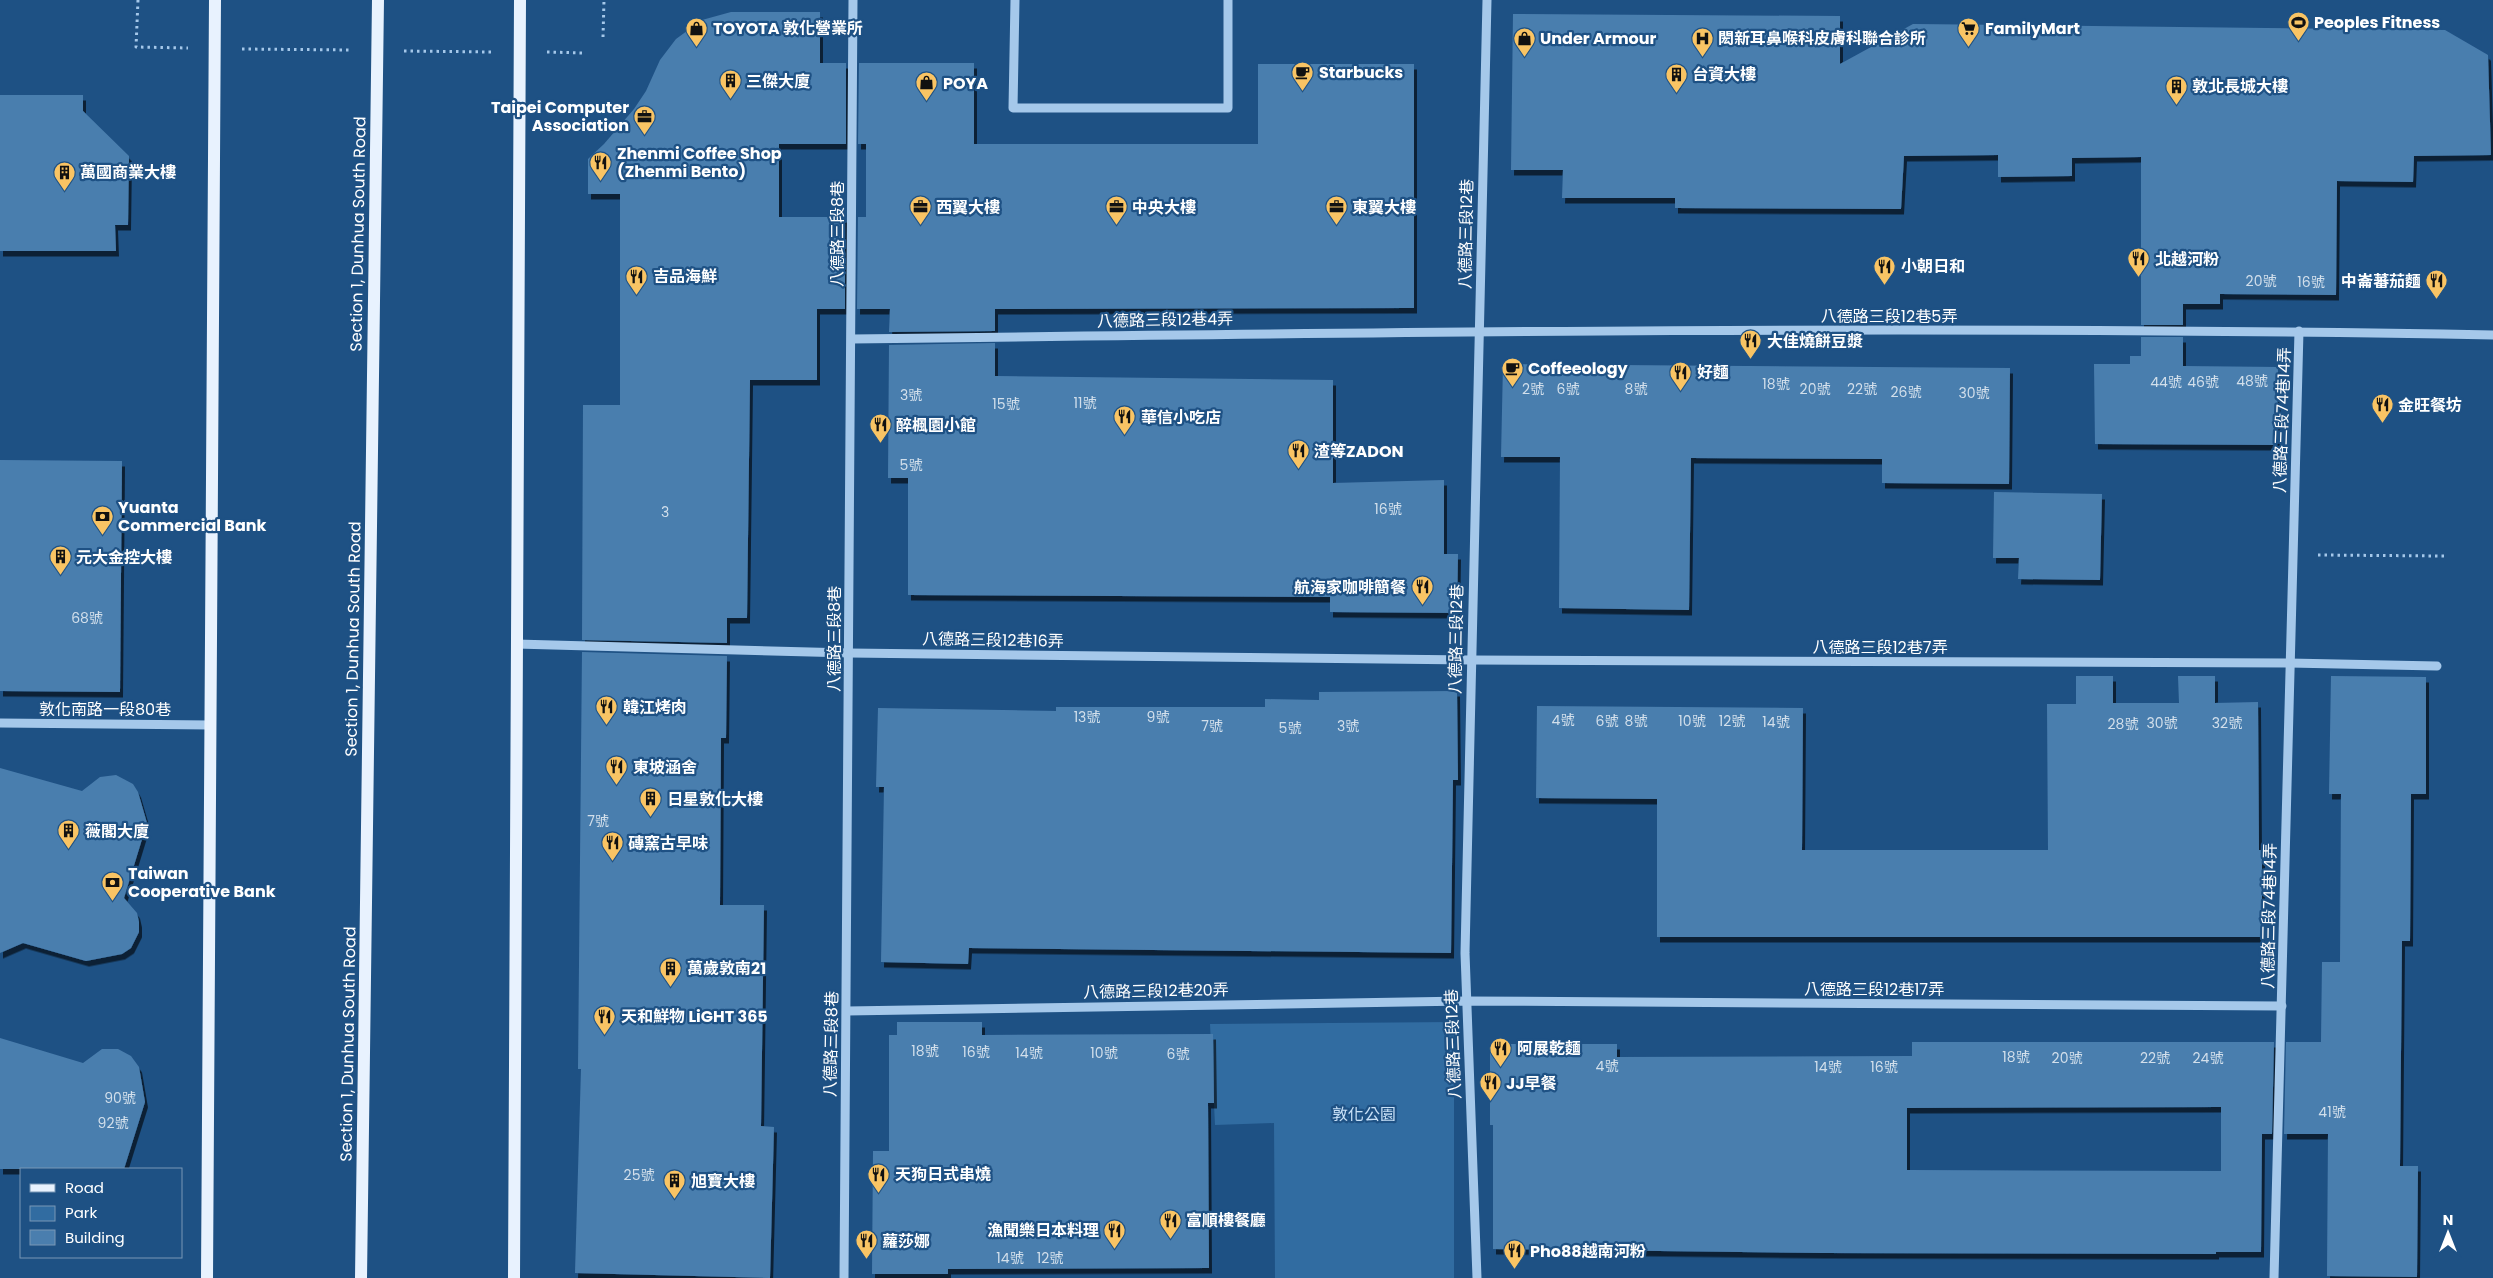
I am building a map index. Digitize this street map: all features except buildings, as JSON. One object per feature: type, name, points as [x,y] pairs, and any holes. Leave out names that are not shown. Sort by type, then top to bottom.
[{"type":"main road","points":[[207,1278],[215,0]]},
{"type":"main road","name":"Section 1, Dunhua South Road","points":[[361,1278],[378,0]]},
{"type":"main road","points":[[514,1278],[520,0]]},
{"type":"lane","name":"八德路三段8巷","points":[[844,1278],[853,0]]},
{"type":"lane","points":[[1015,0],[1013,108],[1228,108],[1228,0]]},
{"type":"lane","name":"八德路三段12巷","points":[[1477,1278],[1466,1001],[1471,660],[1487,0]]},
{"type":"lane","name":"八德路三段12巷4弄","points":[[852,339],[1479,331]]},
{"type":"lane","name":"八德路三段12巷5弄","points":[[1479,331],[2299,331]]},
{"type":"lane","name":"八德路三段74巷14弄","points":[[2274,1278],[2299,331],[2493,335]]},
{"type":"lane","name":"八德路三段12巷16弄","points":[[516,644],[849,653],[1471,660]]},
{"type":"lane","name":"八德路三段12巷7弄","points":[[1471,660],[2290,663],[2437,666]]},
{"type":"lane","name":"敦化南路一段80巷","points":[[0,723],[211,725]]},
{"type":"lane","name":"八德路三段12巷20弄","points":[[847,1011],[1466,1001]]},
{"type":"lane","name":"八德路三段12巷17弄","points":[[1466,1001],[2282,1006]]},
{"type":"path","points":[[136,47],[138,0]]},
{"type":"path","points":[[603,37],[604,0]]},
{"type":"path","points":[[275,49],[333,50]]},
{"type":"path","points":[[432,51],[469,51]]},
{"type":"path","points":[[2292,554],[2444,556]]},
{"type":"green space","name":"敦化公園","points":[[1454,1022],[1454,1278],[1275,1278],[1274,1123],[1215,1125],[1210,1024]]},
{"type":"place","name":"Peoples Fitness","points":[[2298,41]]},
{"type":"place","name":"TOYOTA 敦化營業所","points":[[697,47]]},
{"type":"place","name":"FamilyMart","points":[[1969,47]]},
{"type":"place","name":"Under Armour","points":[[1524,57]]},
{"type":"place","name":"閎新耳鼻喉科皮膚科聯合診所","points":[[1702,57]]},
{"type":"place","name":"Starbucks","points":[[1303,91]]},
{"type":"place","name":"台資大樓","points":[[1676,93]]},
{"type":"place","name":"三傑大廈","points":[[730,100]]},
{"type":"place","name":"POYA","points":[[927,102]]},
{"type":"place","name":"敦北長城大樓","points":[[2176,105]]},
{"type":"place","name":"Taipei Computer Association","points":[[645,135]]},
{"type":"place","name":"Zhenmi Coffee Shop (Zhenmi Bento)","points":[[601,181]]},
{"type":"place","name":"萬國商業大樓","points":[[64,191]]},
{"type":"place","name":"西翼大樓","points":[[920,226]]},
{"type":"place","name":"中央大樓","points":[[1116,226]]},
{"type":"place","name":"東翼大樓","points":[[1336,226]]},
{"type":"place","name":"北越河粉","points":[[2139,278]]},
{"type":"place","name":"小朝日和","points":[[1885,285]]},
{"type":"place","name":"吉品海鮮","points":[[637,295]]},
{"type":"place","name":"中崙蕃茄麵","points":[[2437,300]]},
{"type":"place","name":"大佳燒餅豆漿","points":[[1751,360]]},
{"type":"place","name":"Coffeeology","points":[[1512,387]]},
{"type":"place","name":"好麵","points":[[1681,391]]},
{"type":"place","name":"金旺餐坊","points":[[2382,424]]},
{"type":"place","name":"華信小吃店","points":[[1125,436]]},
{"type":"place","name":"醉楓園小館","points":[[880,444]]},
{"type":"place","name":"渣等ZADON","points":[[1298,470]]},
{"type":"place","name":"Yuanta Commercial Bank","points":[[102,535]]},
{"type":"place","name":"元大金控大樓","points":[[60,576]]},
{"type":"place","name":"航海家咖啡簡餐","points":[[1422,606]]},
{"type":"place","name":"韓江烤肉","points":[[607,726]]},
{"type":"place","name":"東坡涵舍","points":[[617,786]]},
{"type":"place","name":"日星敦化大樓","points":[[651,818]]},
{"type":"place","name":"薇閣大廈","points":[[69,850]]},
{"type":"place","name":"磚窯古早味","points":[[612,862]]},
{"type":"place","name":"Taiwan Cooperative Bank","points":[[112,901]]},
{"type":"place","name":"萬歲敦南21","points":[[671,987]]},
{"type":"place","name":"天和鮮物 LiGHT 365","points":[[605,1035]]},
{"type":"place","name":"阿展乾麵","points":[[1501,1067]]},
{"type":"place","name":"JJ早餐","points":[[1490,1102]]},
{"type":"place","name":"天狗日式串燒","points":[[879,1193]]},
{"type":"place","name":"旭寶大樓","points":[[675,1200]]},
{"type":"place","name":"富順樓餐廳","points":[[1170,1239]]},
{"type":"place","name":"漁聞樂日本料理","points":[[1115,1249]]},
{"type":"place","name":"蘿莎娜","points":[[866,1260]]},
{"type":"place","name":"Pho88越南河粉","points":[[1514,1270]]}]
